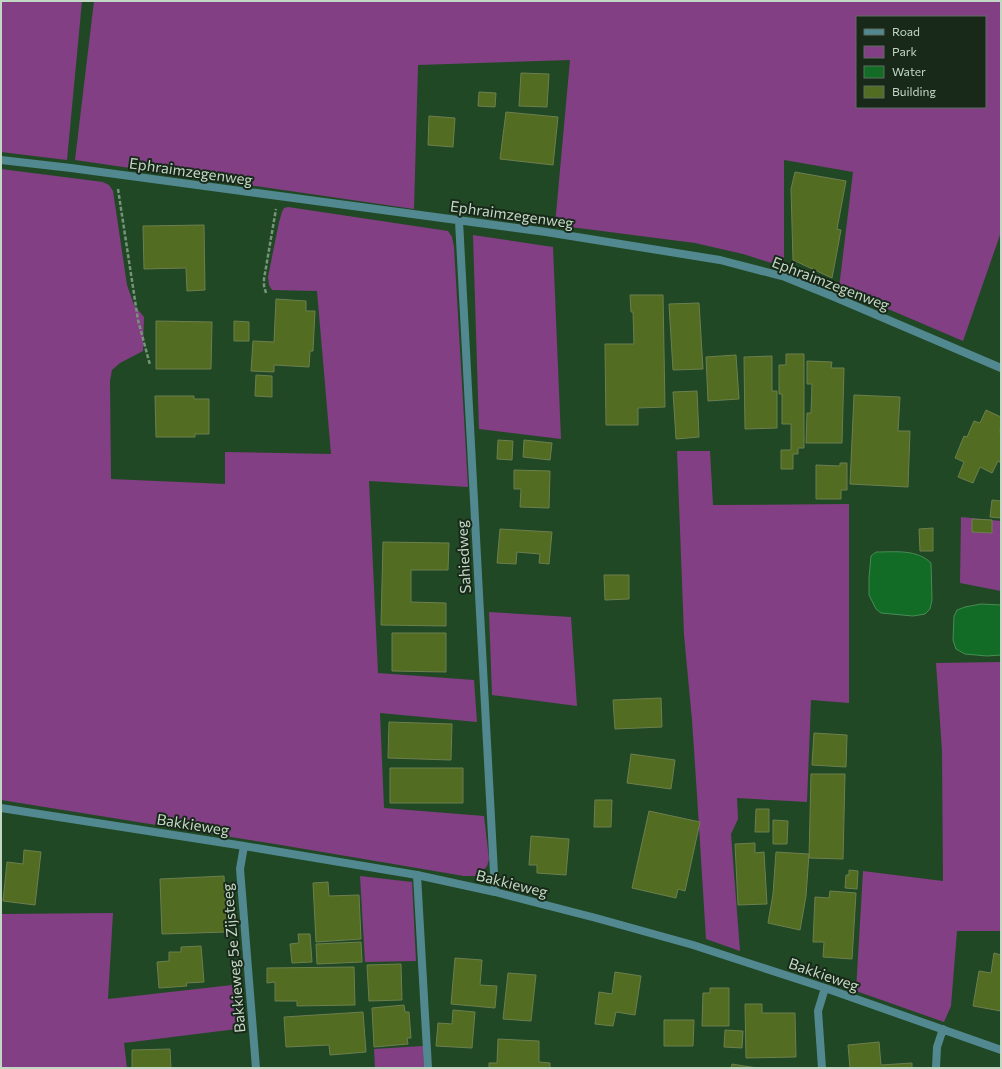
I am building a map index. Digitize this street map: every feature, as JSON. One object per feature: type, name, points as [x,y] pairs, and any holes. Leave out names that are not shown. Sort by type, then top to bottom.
[{"type":"street","name":"Ephraimzegenweg","points":[[1,160],[546,232],[720,260],[785,277],[1001,368]]},
{"type":"street","name":"Sahiedweg","points":[[459,221],[495,892]]},
{"type":"street","name":"Bakkieweg","points":[[1,808],[417,875],[495,892],[693,945],[825,988],[1001,1050]]},
{"type":"street","name":"Bakkieweg 5e Zijsteeg","points":[[244,846],[240,869],[256,1068]]},
{"type":"street","points":[[417,875],[428,1068]]},
{"type":"street","points":[[822,1068],[818,1011],[825,988]]},
{"type":"street","points":[[936,1068],[937,1047],[942,1029]]},
{"type":"path","points":[[115,174],[138,320],[150,366]]},
{"type":"path","points":[[266,293],[264,279],[278,197]]},
{"type":"green space","points":[[1,1],[82,1],[67,160],[1,152]]},
{"type":"green space","points":[[94,1],[1001,1],[1001,235],[963,341],[839,288],[853,172],[784,160],[784,267],[743,254],[695,243],[555,225],[570,60],[418,65],[414,209],[75,160]]},
{"type":"green space","points":[[1,169],[103,182],[109,185],[113,191],[127,285],[134,305],[144,317],[143,351],[120,363],[112,370],[110,381],[111,479],[225,484],[225,452],[331,454],[317,291],[272,290],[269,285],[268,277],[279,222],[284,208],[288,207],[448,231],[452,237],[454,247],[468,487],[369,481],[378,673],[474,680],[477,722],[380,713],[384,808],[484,816],[489,859],[487,866],[481,873],[475,876],[464,876],[1,800]]},
{"type":"green space","points":[[473,235],[553,247],[561,439],[479,429]]},
{"type":"green space","points":[[677,451],[710,451],[713,505],[849,504],[849,703],[811,700],[807,802],[737,798],[738,819],[731,834],[740,951],[706,939],[692,720],[684,635]]},
{"type":"green space","points":[[961,517],[1001,521],[1001,591],[960,583]]},
{"type":"green space","points":[[489,612],[571,617],[577,706],[492,695]]},
{"type":"green space","points":[[1001,662],[1001,931],[957,931],[951,1006],[944,1022],[856,991],[863,871],[943,881],[942,751],[936,663]]},
{"type":"green space","points":[[360,876],[412,882],[416,961],[365,962]]},
{"type":"green space","points":[[113,913],[108,999],[241,984],[245,1028],[124,1043],[127,1068],[1,1068],[1,914]]},
{"type":"green space","points":[[423,1046],[424,1068],[375,1068],[374,1049]]},
{"type":"water","points":[[876,552],[912,553],[919,555],[931,563],[932,600],[930,609],[925,614],[913,616],[881,613],[876,609],[869,595],[869,578],[871,556]]},
{"type":"water","points":[[981,604],[1001,605],[1001,655],[987,656],[965,654],[956,649],[953,640],[954,616],[957,610]]},
{"type":"building","points":[[521,73],[549,74],[547,107],[519,106]]},
{"type":"building","points":[[479,92],[496,93],[495,107],[478,106]]},
{"type":"building","points":[[506,112],[558,117],[553,165],[500,159]]},
{"type":"building","points":[[429,116],[455,118],[453,147],[428,145]]},
{"type":"building","points":[[795,172],[846,181],[837,229],[841,230],[832,278],[793,260],[791,189]]},
{"type":"building","points":[[204,225],[205,290],[187,291],[186,268],[144,269],[143,226]]},
{"type":"building","points":[[630,295],[663,295],[665,407],[638,408],[638,425],[606,425],[605,344],[634,344],[633,312],[631,312]]},
{"type":"building","points":[[276,299],[306,301],[306,311],[315,311],[313,351],[310,351],[309,367],[274,365],[274,372],[251,371],[253,341],[274,342]]},
{"type":"building","points":[[699,303],[703,369],[673,370],[669,304]]},
{"type":"building","points":[[156,321],[212,322],[211,369],[156,369]]},
{"type":"building","points":[[234,321],[249,322],[249,341],[234,341]]},
{"type":"building","points":[[786,354],[804,354],[804,448],[798,448],[798,454],[793,454],[793,469],[781,469],[781,450],[791,450],[791,424],[782,424],[782,394],[779,394],[779,365],[786,365]]},
{"type":"building","points":[[736,355],[739,399],[708,401],[706,357]]},
{"type":"building","points":[[772,356],[772,391],[777,391],[777,428],[745,429],[744,357]]},
{"type":"building","points":[[807,361],[832,362],[831,368],[844,368],[842,443],[806,443],[807,413],[811,413],[812,384],[807,384]]},
{"type":"building","points":[[256,375],[272,376],[272,397],[255,396]]},
{"type":"building","points":[[697,391],[699,437],[676,439],[673,392]]},
{"type":"building","points":[[854,395],[900,397],[898,431],[910,431],[908,487],[850,484]]},
{"type":"building","points":[[155,396],[194,396],[194,399],[209,399],[209,434],[195,434],[195,437],[156,437]]},
{"type":"building","points":[[986,410],[1001,417],[1001,463],[998,461],[992,473],[980,467],[973,483],[958,477],[964,462],[955,458],[964,436],[967,437],[974,421],[980,423]]},
{"type":"building","points":[[498,440],[513,441],[512,460],[497,459]]},
{"type":"building","points":[[524,440],[552,443],[550,460],[523,457]]},
{"type":"building","points":[[840,463],[847,463],[847,490],[841,490],[841,499],[816,499],[816,465],[840,466]]},
{"type":"building","points":[[514,470],[550,471],[549,508],[520,507],[521,489],[514,489]]},
{"type":"building","points":[[992,500],[1001,501],[1001,518],[990,517]]},
{"type":"building","points":[[972,519],[992,520],[992,533],[972,532]]},
{"type":"building","points":[[933,528],[933,551],[920,551],[919,529]]},
{"type":"building","points":[[500,529],[552,532],[549,564],[539,563],[540,554],[517,552],[516,564],[497,563]]},
{"type":"building","points":[[383,542],[449,543],[448,570],[411,570],[411,602],[446,603],[446,626],[381,625]]},
{"type":"building","points":[[604,575],[629,575],[629,599],[605,600]]},
{"type":"building","points":[[392,633],[446,633],[446,672],[392,671]]},
{"type":"building","points":[[661,698],[662,727],[615,729],[613,700]]},
{"type":"building","points":[[389,722],[452,724],[451,760],[388,758]]},
{"type":"building","points":[[814,733],[847,735],[846,767],[812,765]]},
{"type":"building","points":[[631,754],[675,760],[671,789],[627,783]]},
{"type":"building","points":[[390,768],[463,768],[463,803],[390,803]]},
{"type":"building","points":[[811,774],[845,774],[843,859],[809,858]]},
{"type":"building","points":[[595,800],[612,800],[611,827],[594,827]]},
{"type":"building","points":[[756,809],[769,809],[769,832],[755,832]]},
{"type":"building","points":[[649,811],[700,822],[685,891],[678,889],[676,898],[632,888]]},
{"type":"building","points":[[773,820],[788,821],[787,844],[773,844]]},
{"type":"building","points":[[531,836],[569,839],[566,875],[537,873],[537,865],[529,865]]},
{"type":"building","points":[[755,843],[755,853],[764,852],[767,904],[738,905],[735,844]]},
{"type":"building","points":[[24,850],[41,852],[35,905],[3,901],[7,862],[23,864]]},
{"type":"building","points":[[776,852],[809,854],[806,896],[800,930],[768,923],[773,894]]},
{"type":"building","points":[[849,870],[858,871],[857,889],[845,888],[846,875],[849,875]]},
{"type":"building","points":[[224,876],[227,932],[162,934],[160,879]]},
{"type":"building","points":[[328,882],[329,896],[359,895],[361,939],[316,942],[313,883]]},
{"type":"building","points":[[830,891],[856,893],[852,959],[823,957],[824,942],[813,942],[815,897],[829,898]]},
{"type":"building","points":[[298,934],[310,934],[312,962],[292,963],[290,944],[299,943]]},
{"type":"building","points":[[361,942],[362,962],[317,964],[316,944]]},
{"type":"building","points":[[201,946],[204,982],[186,983],[187,986],[159,988],[157,962],[169,961],[169,952],[181,952],[181,947]]},
{"type":"building","points":[[994,953],[1001,955],[1001,1011],[973,1006],[979,971],[991,973]]},
{"type":"building","points":[[455,958],[482,960],[480,985],[497,986],[495,1008],[451,1004]]},
{"type":"building","points":[[401,964],[402,1000],[369,1001],[367,965]]},
{"type":"building","points":[[354,967],[355,1005],[297,1006],[297,1001],[275,1001],[275,982],[267,983],[267,968]]},
{"type":"building","points":[[615,972],[641,976],[635,1015],[616,1012],[613,1026],[595,1024],[599,992],[612,994]]},
{"type":"building","points":[[508,973],[536,975],[531,1021],[503,1019]]},
{"type":"building","points":[[710,988],[729,988],[729,1026],[702,1026],[703,993],[710,993]]},
{"type":"building","points":[[745,1004],[762,1004],[762,1013],[795,1013],[796,1057],[746,1058]]},
{"type":"building","points":[[404,1005],[405,1012],[409,1012],[411,1038],[407,1038],[408,1044],[374,1047],[372,1008]]},
{"type":"building","points":[[453,1010],[475,1012],[472,1048],[436,1046],[438,1023],[452,1024]]},
{"type":"building","points":[[363,1012],[366,1052],[330,1055],[329,1045],[286,1047],[284,1017]]},
{"type":"building","points":[[664,1020],[694,1020],[693,1046],[664,1046]]},
{"type":"building","points":[[725,1030],[743,1031],[742,1048],[724,1047]]},
{"type":"building","points":[[498,1039],[539,1041],[539,1062],[550,1063],[550,1068],[489,1068],[489,1063],[497,1063]]},
{"type":"building","points":[[879,1042],[881,1065],[912,1063],[912,1068],[850,1068],[848,1045]]},
{"type":"building","points":[[170,1049],[171,1068],[132,1068],[132,1050]]},
{"type":"building","points":[[732,1064],[757,1068],[731,1068]]}]
